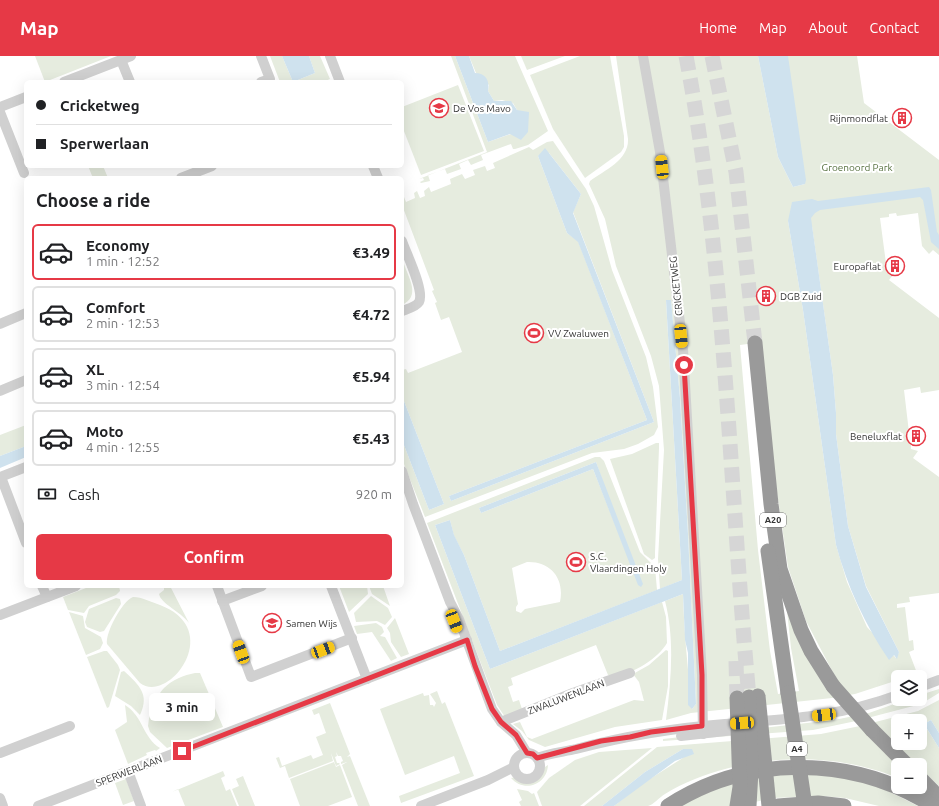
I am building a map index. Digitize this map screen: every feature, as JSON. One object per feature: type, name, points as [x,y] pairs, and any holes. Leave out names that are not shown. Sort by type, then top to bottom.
[{"type":"highway","name":"A20","points":[[751,344],[780,569],[801,630],[811,651],[833,686],[872,730],[900,758]]},
{"type":"highway","name":"A4","points":[[751,344],[770,571],[805,806]]},
{"type":"highway","points":[[737,806],[740,787],[740,757],[748,697]]},
{"type":"highway","points":[[748,697],[751,771],[749,806]]},
{"type":"highway","points":[[748,697],[769,806]]},
{"type":"highway","points":[[668,806],[702,787],[727,777],[758,770],[813,767],[839,770],[877,779],[901,789],[933,806]]},
{"type":"highway","points":[[927,785],[939,798]]},
{"type":"highway","points":[[778,806],[818,803],[844,806]]},
{"type":"street","points":[[69,80],[131,56]]},
{"type":"street","points":[[261,56],[270,79],[267,80]]},
{"type":"street","points":[[330,56],[339,80]]},
{"type":"street","name":"CRICKETWEG","points":[[643,56],[660,152],[683,350],[701,667],[703,730]]},
{"type":"street","points":[[121,60],[129,80]]},
{"type":"street","points":[[0,107],[24,98]]},
{"type":"street","points":[[0,112],[24,173]]},
{"type":"street","points":[[186,176],[207,168]]},
{"type":"street","points":[[404,247],[419,288],[420,297],[416,305],[404,310]]},
{"type":"street","points":[[0,324],[24,314]]},
{"type":"street","points":[[0,391],[24,381]]},
{"type":"street","points":[[24,468],[1,477],[24,538]]},
{"type":"street","points":[[404,478],[412,504],[450,602],[454,621],[465,640],[469,660],[475,666],[492,709],[502,723],[516,735],[519,763],[523,778],[532,777],[538,772],[539,762],[533,754],[519,763],[488,780],[421,806]]},
{"type":"street","points":[[404,489],[412,504]]},
{"type":"street","points":[[43,588],[47,597]]},
{"type":"street","points":[[0,615],[71,588]]},
{"type":"street","points":[[217,588],[251,677],[352,638]]},
{"type":"street","points":[[222,602],[257,588]]},
{"type":"street","points":[[332,588],[367,678]]},
{"type":"street","name":"SPERWERLAAN","points":[[38,806],[465,640]]},
{"type":"street","name":"ZWALUWENLAAN","points":[[502,723],[554,700],[630,673]]},
{"type":"street","points":[[927,684],[939,680]]},
{"type":"street","points":[[927,691],[939,687]]},
{"type":"street","points":[[539,762],[601,741],[630,737],[646,738],[838,713],[868,706],[891,698]]},
{"type":"street","points":[[703,730],[835,718],[869,711],[891,703]]},
{"type":"street","points":[[0,753],[70,726]]},
{"type":"street","points":[[128,771],[141,806]]},
{"type":"street","points":[[0,798],[3,806]]},
{"type":"green space","points":[[35,56],[111,56],[50,80],[44,80]]},
{"type":"green space","points":[[270,56],[282,56],[292,80],[279,80]]},
{"type":"green space","points":[[309,56],[320,56],[330,79],[298,80],[315,73]]},
{"type":"green space","points":[[451,56],[455,56],[488,142],[511,134],[517,110],[513,103],[502,100],[494,101],[488,91],[489,85],[476,73],[469,56],[515,56],[548,131],[528,145],[513,149],[511,144],[481,155],[483,160],[471,165],[468,160],[459,164],[461,169],[447,174],[445,169],[487,152]]},
{"type":"green space","points":[[521,56],[565,56],[527,70]]},
{"type":"green space","points":[[580,56],[610,56],[624,136],[624,147],[621,152],[585,178],[553,129],[530,75]]},
{"type":"green space","name":"Groenoord Park","points":[[616,56],[758,56],[778,157],[793,187],[805,184],[782,56],[857,56],[864,103],[939,160],[939,255],[933,250],[929,254],[922,246],[918,213],[897,216],[896,213],[889,214],[889,217],[880,218],[887,271],[894,274],[889,280],[939,318],[939,390],[921,393],[920,387],[904,390],[910,441],[913,444],[911,444],[911,449],[918,451],[913,458],[939,477],[939,593],[909,597],[910,602],[897,604],[897,608],[905,607],[909,641],[913,640],[914,650],[909,652],[916,670],[891,670],[891,682],[855,694],[832,698],[691,713],[666,720],[671,675],[671,645],[665,601],[683,594],[685,637],[692,709],[696,704],[680,398],[671,300],[666,300],[682,580],[660,589],[658,559],[664,450],[659,386],[651,356],[616,266],[605,219],[589,184],[590,181],[620,159],[625,153],[628,139]],"holes":[[[788,221],[812,226],[833,375],[836,434],[848,526],[866,586],[899,652],[896,658],[867,627],[847,582],[836,545],[803,310]],[[755,343],[788,567],[806,621],[838,682],[786,601],[791,648],[799,691],[778,694],[770,651],[758,550],[740,345]]]},
{"type":"green space","points":[[458,85],[484,151],[421,175],[404,131],[404,106]]},
{"type":"green space","name":"VV Zwaluwen","points":[[553,141],[586,189],[594,206],[612,270],[646,357],[653,387],[658,427],[654,435],[638,444],[624,449],[592,453],[425,517],[404,464],[404,445],[429,510],[444,504],[404,401],[404,370],[406,369],[408,373],[462,352],[449,317],[441,320],[435,303],[437,302],[432,291],[434,290],[404,210],[404,197],[406,202],[415,198],[414,193],[417,191],[420,198],[425,196],[424,191],[429,187],[431,192],[451,184],[450,179],[462,174],[465,179],[475,175],[473,170],[485,166],[487,171],[495,168],[493,163],[529,147],[533,150],[547,142]],"holes":[[[549,153],[581,194],[573,212],[654,422],[451,501],[449,496],[647,420],[578,241],[567,233],[538,156]]]},
{"type":"green space","points":[[89,168],[104,168],[107,176],[92,176]]},
{"type":"green space","points":[[428,175],[430,181],[420,182],[424,180],[423,178],[419,179]]},
{"type":"green space","points":[[404,264],[412,287],[411,297],[404,304]]},
{"type":"green space","points":[[24,426],[24,447],[0,456],[0,435]]},
{"type":"green space","points":[[659,443],[659,448],[655,558],[652,560],[644,554],[610,459],[632,454]]},
{"type":"green space","points":[[595,457],[600,457],[604,461],[640,552],[655,567],[657,590],[500,651],[464,555],[454,536],[450,520],[435,525],[490,669],[662,602],[666,617],[667,643],[657,655],[649,661],[633,671],[624,674],[608,675],[596,645],[511,678],[513,685],[508,687],[513,702],[519,700],[522,709],[505,717],[497,705],[427,523]],"holes":[[[596,462],[640,587],[593,469],[481,513],[479,508]],[[527,562],[543,564],[554,573],[560,585],[560,602],[525,609],[521,613],[516,611],[518,604],[512,568]]]},
{"type":"green space","points":[[86,588],[119,588],[120,591],[116,595],[89,606],[84,613],[68,610],[63,597]]},
{"type":"green space","points":[[164,588],[171,588],[189,623],[160,598],[159,594],[164,590]]},
{"type":"green space","points":[[340,588],[367,588],[368,594],[349,612]]},
{"type":"green space","points":[[370,588],[384,588],[390,606],[372,594]]},
{"type":"green space","points":[[371,596],[388,608],[392,617],[385,625],[377,621],[356,622],[354,613]]},
{"type":"green space","points":[[133,597],[160,605],[179,616],[189,631],[190,646],[185,662],[176,675],[164,684],[152,687],[140,683],[107,644],[109,632],[120,610],[129,599]]},
{"type":"green space","points":[[116,598],[120,599],[121,604],[104,631],[100,632],[87,627],[85,622],[89,609]]},
{"type":"green space","points":[[69,612],[83,616],[85,628],[101,637],[103,643],[100,649],[86,655]]},
{"type":"green space","points":[[395,618],[409,654],[401,657],[391,642],[390,633],[387,628]]},
{"type":"green space","points":[[376,623],[382,627],[384,632],[380,636],[385,637],[397,658],[391,661],[372,632],[357,634],[354,626]]},
{"type":"green space","points":[[666,650],[668,651],[668,686],[662,720],[615,727],[545,747],[529,740],[522,731],[513,724],[520,722],[527,737],[532,739],[634,700],[644,701],[639,682],[633,674],[649,665]]},
{"type":"green space","points":[[107,651],[120,670],[109,707],[107,708],[87,657]]},
{"type":"green space","points":[[124,671],[141,690],[144,701],[140,715],[131,706],[115,696],[121,672]]},
{"type":"green space","points":[[195,673],[200,673],[223,727],[167,748],[150,732],[148,726],[151,703],[164,688],[174,680]]},
{"type":"green space","points":[[939,689],[939,693],[927,700],[927,693]]},
{"type":"green space","points":[[437,691],[442,704],[445,702],[474,776],[401,803],[399,796],[460,773],[454,756],[405,775],[380,709],[423,693],[424,696],[429,695],[430,705],[433,705],[434,707],[436,703],[430,694]]},
{"type":"green space","points":[[939,700],[939,733],[931,720],[927,722],[927,714],[906,714],[918,711]]},
{"type":"green space","points":[[330,703],[350,754],[347,757],[350,756],[370,806],[358,806],[342,765],[347,762],[341,764],[343,761],[341,756],[338,756],[336,752],[337,756],[335,757],[337,763],[340,764],[336,766],[331,753],[333,761],[289,778],[285,766],[280,768],[276,758],[279,757],[282,766],[311,755],[313,759],[323,755],[316,737],[326,733],[319,713],[314,715],[312,710]]},
{"type":"green space","points":[[125,705],[136,715],[150,739],[160,748],[156,751],[146,753],[147,755],[128,764],[115,730],[127,722]]},
{"type":"green space","points":[[891,705],[913,706],[856,721],[813,730],[663,741],[663,739],[834,720],[869,713]]},
{"type":"green space","points":[[891,718],[891,740],[878,727],[894,758],[891,758],[891,776],[849,764],[823,760],[796,759],[770,761],[719,771],[695,779],[663,795],[648,806],[614,806],[642,784],[689,754],[683,749],[645,772],[602,806],[584,806],[657,747],[821,734]]},
{"type":"green space","points":[[927,729],[939,748],[939,786],[927,775],[927,758],[910,758],[902,750],[927,750]]},
{"type":"green space","points":[[652,748],[580,806],[542,806],[537,792],[549,778],[575,760],[599,752]]},
{"type":"green space","points":[[334,762],[336,767],[340,765],[352,797],[328,806],[300,806],[290,779]]},
{"type":"green space","points":[[548,765],[544,778],[534,785],[522,785],[516,783],[511,778],[527,781],[536,779]]},
{"type":"green space","points":[[223,771],[225,776],[221,778],[226,791],[230,789],[237,806],[185,806],[178,789]]},
{"type":"green space","points":[[817,773],[874,784],[891,792],[891,794],[894,794],[918,806],[879,806],[845,798],[822,796],[773,798],[736,806],[679,806],[721,786],[767,775]]},
{"type":"green space","points":[[243,776],[255,806],[239,806],[232,789],[239,786],[236,779]]},
{"type":"green space","points":[[126,779],[134,801],[123,805],[115,783]]},
{"type":"green space","points":[[517,789],[528,791],[532,794],[534,793],[539,806],[521,806],[519,802],[522,800]]},
{"type":"water","points":[[282,56],[309,56],[315,73],[298,80],[292,80]]},
{"type":"water","points":[[455,56],[469,56],[475,73],[482,74],[488,81],[488,91],[494,101],[511,101],[517,110],[529,112],[528,132],[521,140],[510,134],[488,142]]},
{"type":"water","points":[[758,56],[788,56],[806,180],[805,184],[793,187],[778,157]]},
{"type":"water","points":[[545,148],[581,194],[573,213],[654,422],[451,501],[449,496],[647,420],[578,242],[567,233],[538,156]]},
{"type":"water","points":[[929,187],[931,190],[937,232],[939,235],[939,249],[931,242],[923,200],[920,197],[820,210],[811,218],[833,375],[836,434],[848,526],[866,587],[899,652],[897,659],[894,655],[889,660],[872,633],[851,590],[836,545],[803,310],[788,221],[792,202],[812,199],[818,201]]},
{"type":"water","points":[[666,300],[671,300],[680,398],[696,704],[692,709],[688,705],[688,653],[685,640],[683,594],[490,669],[435,525],[450,520],[454,535],[464,555],[500,651],[682,580]]},
{"type":"water","points":[[404,401],[444,504],[429,510],[404,445]]},
{"type":"water","points":[[24,447],[24,458],[0,468],[0,456]]},
{"type":"water","points":[[596,462],[643,584],[641,587],[638,585],[593,469],[481,513],[479,508]]},
{"type":"water","points":[[931,720],[939,733],[939,748],[927,729],[927,722]]},
{"type":"water","points":[[683,749],[692,749],[694,754],[675,761],[614,806],[602,806],[645,772]]},
{"type":"tunnel","points":[[686,56],[710,215],[718,295],[749,697]]},
{"type":"tunnel","points":[[712,56],[736,172],[755,343]]},
{"type":"tunnel","points":[[736,661],[737,698]]},
{"type":"place","name":"De Vos Mavo","points":[[439,108]]},
{"type":"place","name":"Rijnmondflat","points":[[902,118]]},
{"type":"place","name":"Europaflat","points":[[895,266]]},
{"type":"place","name":"DGB Zuid","points":[[766,296]]},
{"type":"place","name":"VV Zwaluwen","points":[[534,333]]},
{"type":"place","name":"Beneluxflat","points":[[916,436]]},
{"type":"place","name":"S.C. Vlaardingen Holy","points":[[576,562]]},
{"type":"place","name":"Samen Wijs","points":[[272,623]]},
{"type":"route","points":[[182,751],[467,640],[474,658],[475,666],[492,709],[501,722],[516,735],[527,753],[533,754],[537,758],[601,741],[630,737],[651,732],[702,726],[702,675],[684,365]]}]
